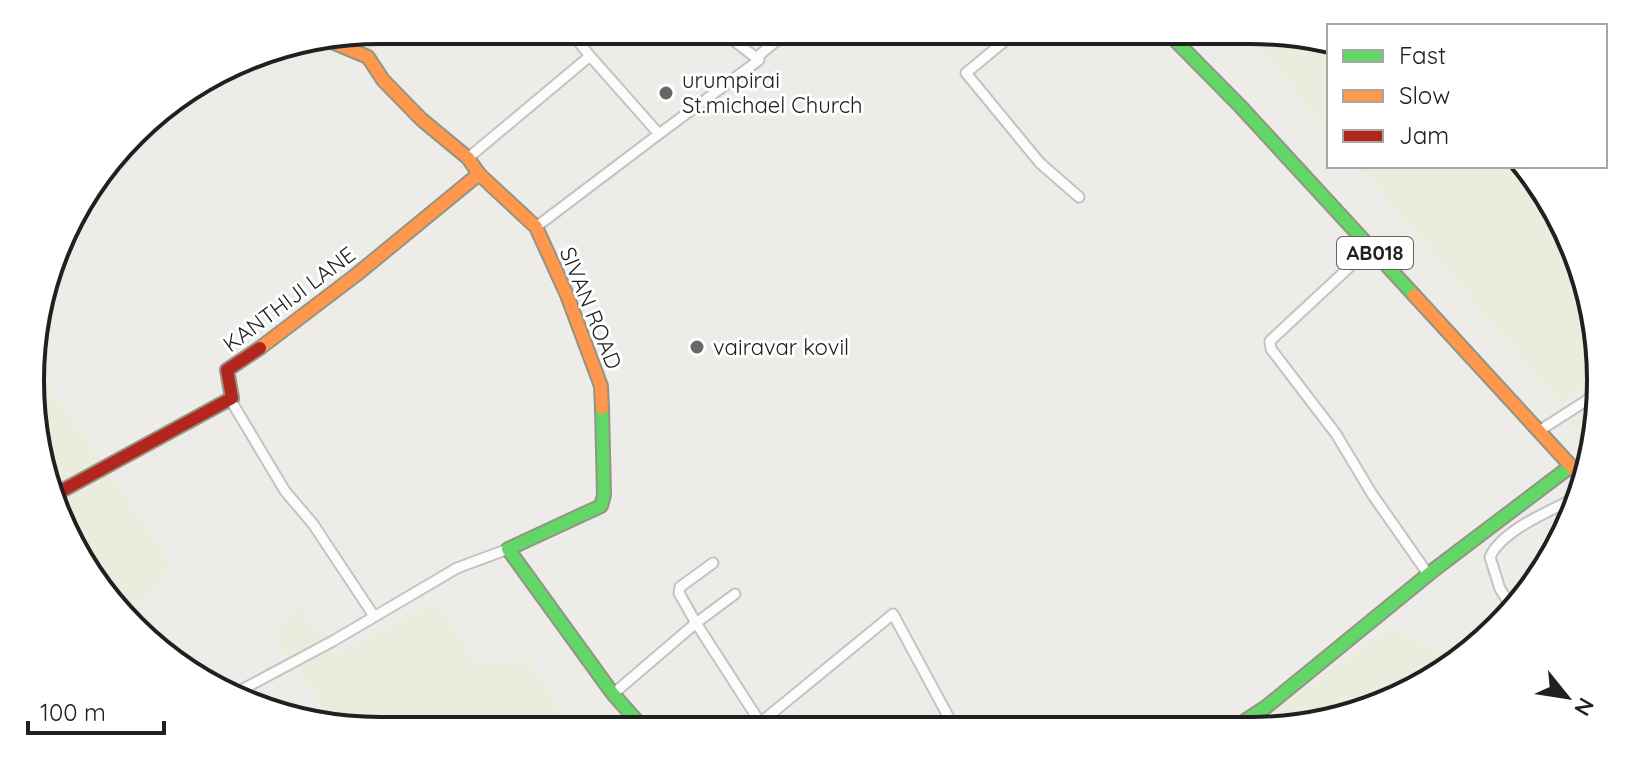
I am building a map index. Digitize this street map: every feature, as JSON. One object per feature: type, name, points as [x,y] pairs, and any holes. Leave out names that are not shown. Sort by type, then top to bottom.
[{"type":"street","points":[[580,44],[659,134]]},
{"type":"street","points":[[536,227],[759,60],[738,44]]},
{"type":"street","points":[[756,58],[772,44]]},
{"type":"street","points":[[1001,44],[966,73],[1040,163],[1079,197]]},
{"type":"street","name":"AB018","points":[[1179,44],[1240,106],[1575,471]]},
{"type":"street","name":"SIVAN ROAD","points":[[343,46],[368,57],[383,80],[468,158],[479,174],[536,227],[567,295],[601,386],[604,495],[601,506],[508,549]]},
{"type":"street","points":[[468,158],[590,56]]},
{"type":"street","name":"KANTHIJI LANE","points":[[230,399],[227,370],[330,295],[479,174]]},
{"type":"street","points":[[1369,246],[1270,341],[1271,349],[1336,434],[1372,494],[1428,574]]},
{"type":"street","points":[[63,490],[230,399],[285,491],[313,524],[374,616]]},
{"type":"street","points":[[1539,431],[1586,401]]},
{"type":"street","points":[[1251,717],[1428,574],[1571,466]]},
{"type":"street","points":[[1506,598],[1490,557],[1495,546],[1536,517],[1563,504]]},
{"type":"street","points":[[245,688],[457,568],[508,549],[613,694],[633,717]]},
{"type":"street","points":[[713,563],[680,587],[679,593],[756,717]]},
{"type":"street","points":[[613,694],[735,594]]},
{"type":"street","points":[[773,717],[893,614],[949,717]]},
{"type":"shaded area","points":[[1255,44],[1327,52],[1327,130]]},
{"type":"shaded area","points":[[1360,168],[1510,168],[1542,212],[1552,232],[1569,272],[1581,315],[1587,387],[1560,405]]},
{"type":"shaded area","points":[[44,379],[173,564],[137,612],[101,567],[79,529],[55,468],[47,424]]},
{"type":"shaded area","points":[[1585,413],[1582,441],[1567,424]]},
{"type":"shaded area","points":[[437,602],[478,665],[530,658],[563,717],[380,717],[326,713],[270,631],[301,606],[334,655]]},
{"type":"shaded area","points":[[1391,625],[1443,656],[1419,672],[1359,699],[1316,711],[1269,716]]},
{"type":"traffic: fast","points":[[1179,44],[1414,295]]},
{"type":"traffic: fast","points":[[602,408],[604,495],[601,506],[508,549],[613,694],[633,717]]},
{"type":"traffic: fast","points":[[1251,717],[1435,569],[1571,466]]},
{"type":"traffic: slow","points":[[343,46],[368,57],[383,80],[421,119],[468,158],[479,174],[536,227],[567,295],[601,386],[602,408]]},
{"type":"traffic: slow","points":[[260,348],[356,275],[479,174]]},
{"type":"traffic: slow","points":[[1414,295],[1575,471]]},
{"type":"traffic: jam","points":[[63,490],[232,398],[227,370],[260,348]]},
{"type":"place","name":"urumpirai St.michael Church","points":[[666,93]]},
{"type":"place","name":"vairavar kovil","points":[[697,347]]}]
